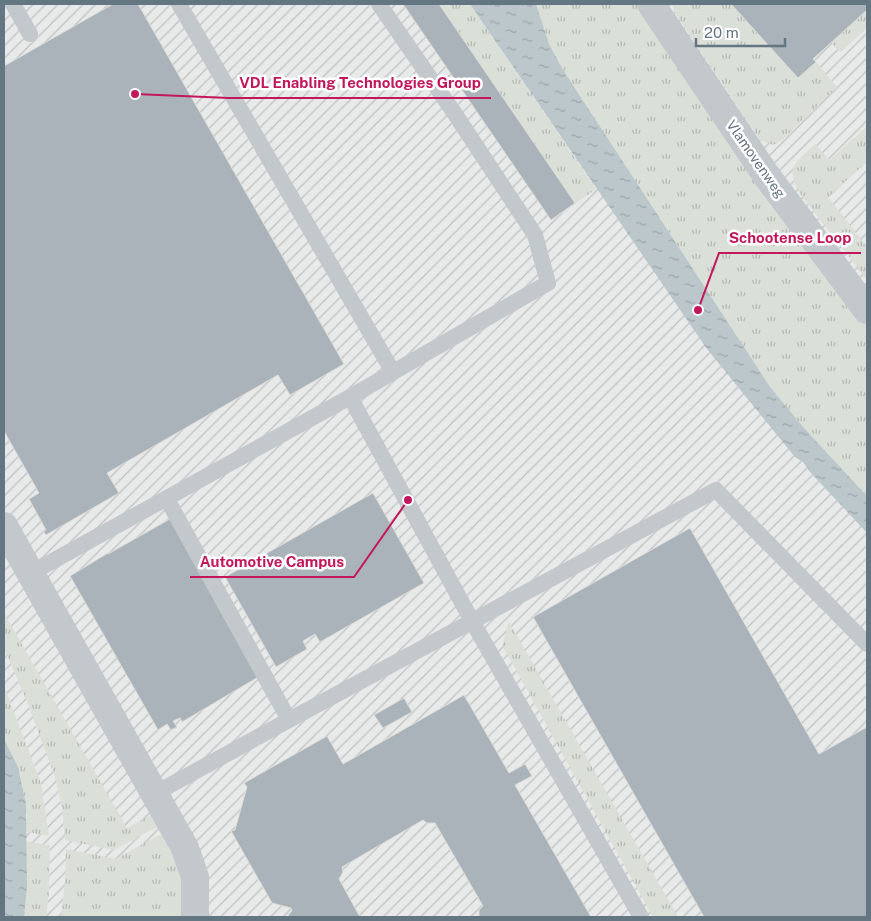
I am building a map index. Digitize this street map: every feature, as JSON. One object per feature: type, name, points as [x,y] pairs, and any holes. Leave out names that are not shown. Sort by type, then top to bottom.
[{"type":"street","name":"Vlamovenweg","points":[[652,4],[766,175],[867,310]]},
{"type":"street","points":[[4,526],[185,848],[195,877],[195,917]]},
{"type":"lane","points":[[13,4],[30,34]]},
{"type":"lane","points":[[179,4],[393,372]]},
{"type":"lane","points":[[30,573],[350,397],[548,283],[535,235],[379,4]]},
{"type":"lane","points":[[350,397],[472,621],[641,917]]},
{"type":"lane","points":[[154,794],[716,490],[867,644]]},
{"type":"lane","points":[[167,499],[288,720]]},
{"type":"shaded area","points":[[4,4],[867,4],[867,917],[4,917]]},
{"type":"green space","points":[[403,4],[470,4],[596,189],[554,219]]},
{"type":"green space","points":[[536,4],[636,4],[756,178],[822,269],[867,326],[867,496],[803,427],[770,387],[563,70],[549,44]]},
{"type":"green space","points":[[672,4],[731,4],[798,78],[816,62],[837,87],[781,141],[773,145],[760,140],[675,13]]},
{"type":"green space","points":[[867,10],[867,28],[841,52],[831,43]]},
{"type":"green space","points":[[867,126],[867,162],[828,197],[867,247],[867,280],[801,195],[793,178],[793,172],[797,161],[815,144],[830,160]]},
{"type":"green space","points":[[4,613],[127,828],[151,815],[157,827],[114,850],[65,840],[62,809],[56,780],[28,704],[4,648]]},
{"type":"green space","points":[[509,622],[678,917],[653,917],[502,645]]},
{"type":"green space","points":[[4,686],[41,783],[49,836],[26,832],[27,815],[23,787],[18,767],[4,739]]},
{"type":"green space","points":[[161,834],[178,865],[181,875],[181,917],[61,917],[66,849],[116,859]]},
{"type":"green space","points":[[26,841],[50,846],[49,893],[46,917],[24,917],[27,887]]},
{"type":"water","points":[[470,4],[536,4],[549,44],[563,70],[770,387],[803,427],[867,496],[867,533],[803,462],[795,457],[707,349]]},
{"type":"water","points":[[4,739],[18,767],[26,804],[27,887],[24,917],[4,917]]},
{"type":"building","points":[[113,4],[138,4],[344,364],[290,395],[278,375],[107,473],[119,493],[46,535],[43,531],[46,530],[29,499],[39,493],[4,431],[4,66]]},
{"type":"building","points":[[403,4],[439,4],[575,203],[551,220]]},
{"type":"building","points":[[731,4],[867,4],[867,10],[813,59],[816,62],[798,78]]},
{"type":"building","points":[[373,493],[424,583],[320,642],[315,634],[303,641],[307,649],[276,667],[225,577]]},
{"type":"building","points":[[170,519],[260,676],[182,722],[180,718],[173,721],[177,727],[171,730],[167,724],[158,730],[70,576]]},
{"type":"building","points":[[690,528],[819,754],[867,727],[867,917],[704,917],[533,617]]},
{"type":"building","points":[[464,695],[509,773],[525,764],[532,776],[515,785],[591,917],[479,917],[479,910],[483,906],[435,823],[427,823],[423,820],[342,867],[343,872],[339,879],[360,917],[288,917],[292,911],[291,908],[272,903],[231,831],[235,830],[247,787],[244,783],[327,736],[343,764]]},
{"type":"building","points":[[404,698],[412,712],[383,728],[374,715]]},
{"type":"place","name":"VDL Enabling Technologies Group","points":[[135,94]]},
{"type":"place","name":"Schootense Loop","points":[[698,310]]},
{"type":"place","name":"Automotive Campus","points":[[408,500]]}]
